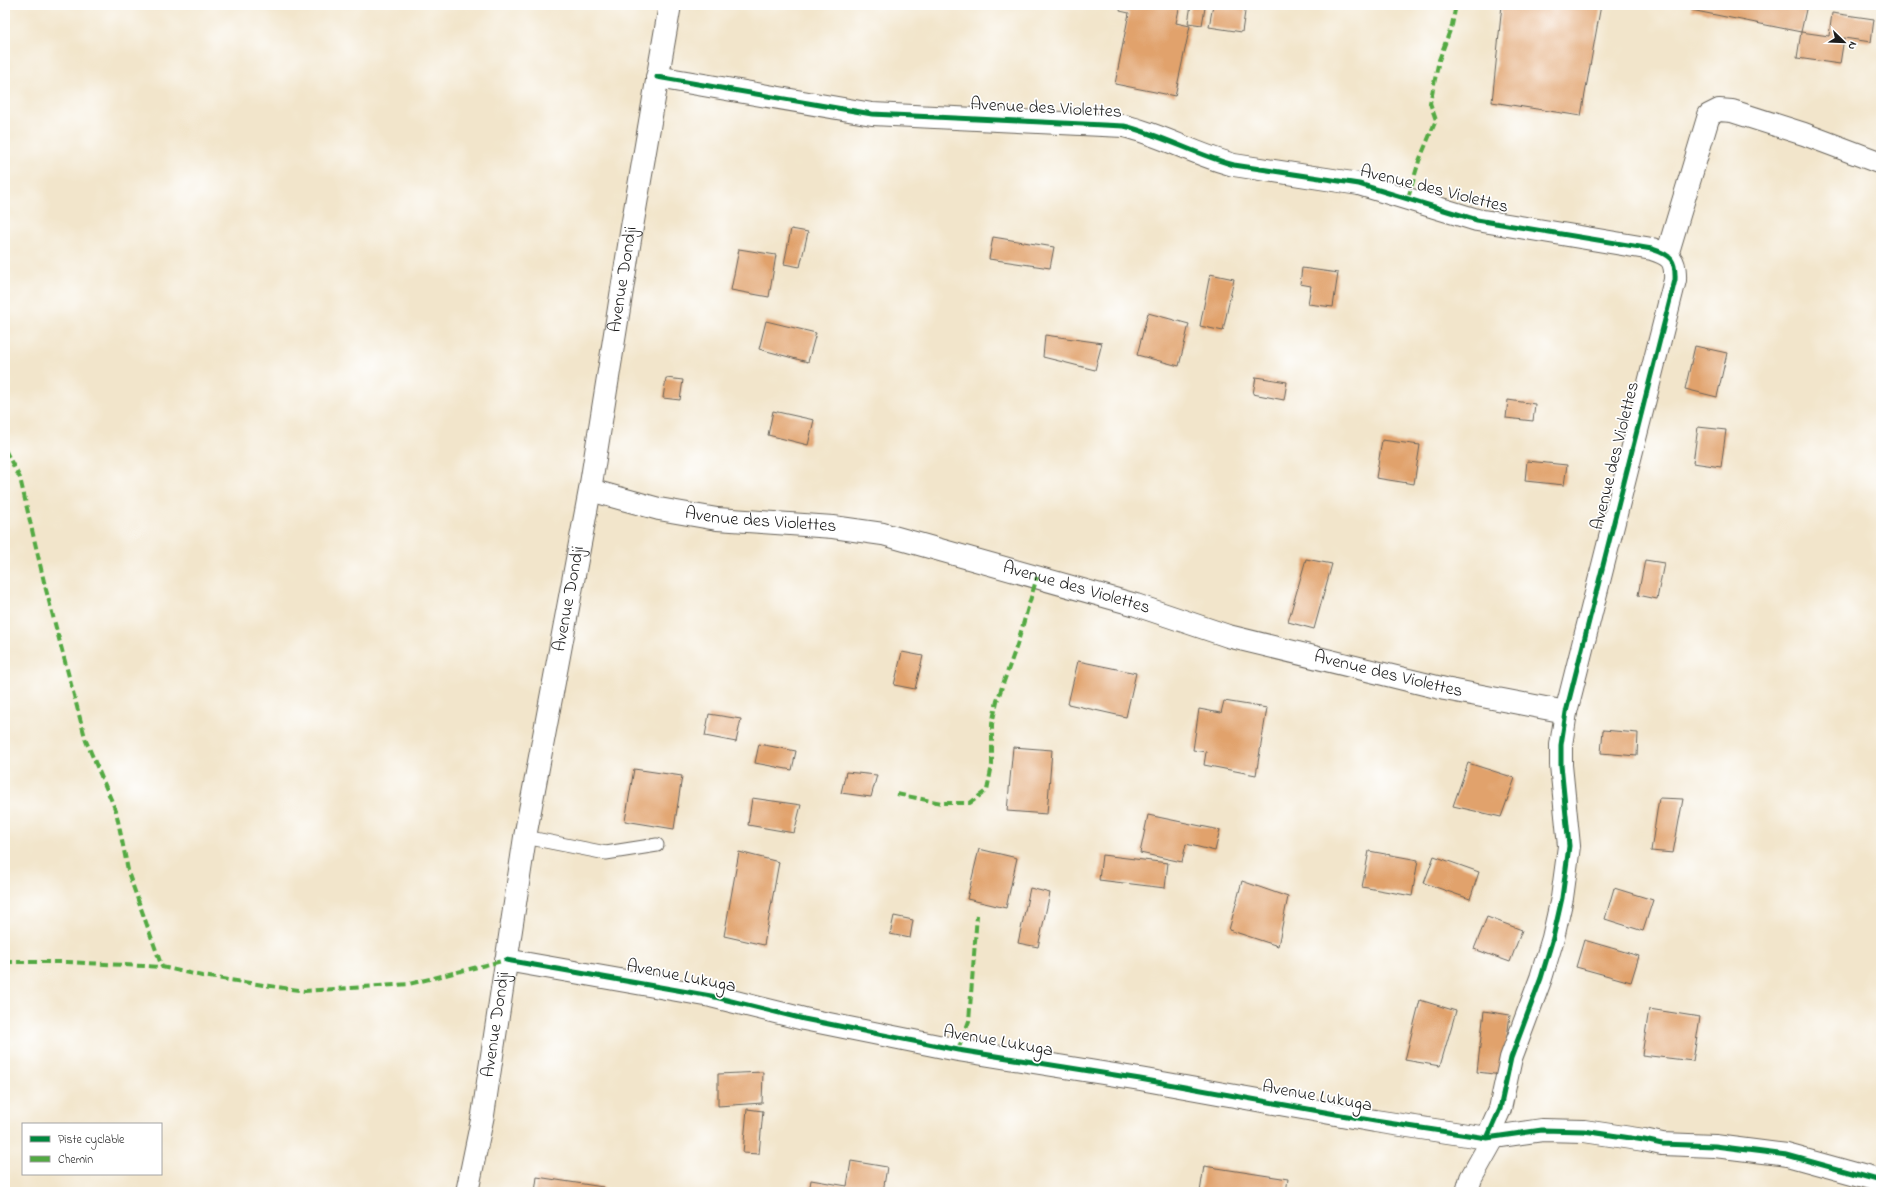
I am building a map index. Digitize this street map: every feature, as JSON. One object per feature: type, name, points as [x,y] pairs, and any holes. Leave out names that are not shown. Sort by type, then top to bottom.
[{"type":"street","name":"Avenue Dondji","points":[[467,1192],[483,1115],[525,837],[590,490],[670,5]]},
{"type":"street","name":"Avenue des Violettes","points":[[590,490],[659,509],[717,519],[833,528],[883,534],[1136,605],[1241,640],[1445,689],[1566,712],[1675,280],[1675,266],[1667,255],[1652,249],[1477,220],[1359,184],[1240,166],[1215,160],[1141,130],[1124,126],[872,114],[657,78]]},
{"type":"street","points":[[1667,255],[1709,115],[1719,110],[1732,111],[1804,134],[1881,163]]},
{"type":"street","points":[[1467,1192],[1470,1178],[1490,1137],[1500,1109],[1513,1051],[1541,978],[1553,938],[1562,898],[1569,846],[1561,765],[1561,745],[1566,712]]},
{"type":"street","name":"Avenue Lukuga","points":[[506,960],[711,996],[804,1019],[958,1050],[1140,1079],[1374,1121],[1490,1137],[1542,1130],[1584,1131],[1662,1144],[1714,1146],[1787,1156],[1881,1181]]},
{"type":"lane","points":[[525,837],[606,853],[657,845]]},
{"type":"building","points":[[1121,5],[1180,5],[1176,23],[1190,26],[1175,96],[1115,84],[1129,13],[1120,11]]},
{"type":"building","points":[[1191,5],[1205,8],[1202,25],[1188,23]]},
{"type":"building","points":[[1213,5],[1246,5],[1242,32],[1209,27]]},
{"type":"building","points":[[1502,5],[1601,5],[1581,116],[1492,102]]},
{"type":"building","points":[[1692,5],[1807,5],[1801,32],[1691,10]]},
{"type":"building","points":[[1832,13],[1874,19],[1871,42],[1844,38],[1840,64],[1797,58],[1801,32],[1829,36]]},
{"type":"building","points":[[791,229],[808,232],[800,267],[784,264]]},
{"type":"building","points":[[993,237],[1054,247],[1050,268],[989,259]]},
{"type":"building","points":[[739,249],[776,255],[769,297],[731,290]]},
{"type":"building","points":[[1302,268],[1338,273],[1333,307],[1308,304],[1311,286],[1300,284]]},
{"type":"building","points":[[1210,274],[1234,279],[1223,331],[1200,326]]},
{"type":"building","points":[[1148,313],[1189,324],[1179,366],[1137,355]]},
{"type":"building","points":[[766,321],[816,333],[808,362],[759,349]]},
{"type":"building","points":[[1045,335],[1102,343],[1095,370],[1043,357]]},
{"type":"building","points":[[1695,346],[1727,353],[1717,397],[1685,389]]},
{"type":"building","points":[[1256,377],[1287,382],[1284,400],[1253,394]]},
{"type":"building","points":[[666,378],[683,380],[680,400],[663,398]]},
{"type":"building","points":[[1508,400],[1535,404],[1533,421],[1506,418]]},
{"type":"building","points":[[773,411],[814,420],[808,445],[768,435]]},
{"type":"building","points":[[1698,427],[1726,430],[1721,467],[1693,463]]},
{"type":"building","points":[[1382,440],[1420,445],[1414,484],[1376,478]]},
{"type":"building","points":[[1527,461],[1567,465],[1564,485],[1525,481]]},
{"type":"building","points":[[1306,559],[1332,564],[1314,629],[1288,622]]},
{"type":"building","points":[[1645,560],[1664,563],[1657,599],[1638,595]]},
{"type":"building","points":[[902,652],[923,656],[915,689],[894,685]]},
{"type":"building","points":[[1078,661],[1136,673],[1126,717],[1068,704]]},
{"type":"building","points":[[1224,701],[1267,708],[1256,775],[1204,765],[1206,752],[1193,750],[1199,709],[1221,713]]},
{"type":"building","points":[[709,714],[741,719],[736,742],[705,736]]},
{"type":"building","points":[[1603,730],[1638,733],[1637,756],[1601,753]]},
{"type":"building","points":[[759,744],[796,751],[792,770],[755,763]]},
{"type":"building","points":[[1013,747],[1052,750],[1047,814],[1007,811]]},
{"type":"building","points":[[1468,763],[1515,778],[1501,817],[1453,806]]},
{"type":"building","points":[[634,769],[682,776],[674,829],[625,821]]},
{"type":"building","points":[[846,772],[877,775],[871,797],[841,793]]},
{"type":"building","points":[[752,798],[801,805],[794,833],[748,825]]},
{"type":"building","points":[[1659,798],[1683,799],[1673,853],[1651,851]]},
{"type":"building","points":[[1148,815],[1220,830],[1215,851],[1186,844],[1182,862],[1140,853]]},
{"type":"building","points":[[979,849],[1017,858],[1006,908],[967,899]]},
{"type":"building","points":[[1369,851],[1418,860],[1412,896],[1362,887]]},
{"type":"building","points":[[739,852],[779,862],[764,945],[724,936]]},
{"type":"building","points":[[1102,855],[1168,863],[1165,888],[1099,880]]},
{"type":"building","points":[[1434,856],[1479,872],[1470,899],[1424,883]]},
{"type":"building","points":[[1242,881],[1288,897],[1278,946],[1229,930]]},
{"type":"building","points":[[1030,888],[1050,893],[1038,947],[1018,943]]},
{"type":"building","points":[[1614,888],[1653,900],[1643,931],[1605,919]]},
{"type":"building","points":[[894,916],[913,920],[910,938],[890,934]]},
{"type":"building","points":[[1487,917],[1522,930],[1510,962],[1474,949]]},
{"type":"building","points":[[1584,940],[1639,956],[1631,982],[1576,967]]},
{"type":"building","points":[[1420,1000],[1456,1011],[1440,1066],[1405,1060]]},
{"type":"building","points":[[1649,1009],[1700,1017],[1693,1061],[1642,1055]]},
{"type":"building","points":[[1484,1011],[1510,1015],[1502,1075],[1477,1072]]},
{"type":"building","points":[[763,1072],[762,1103],[718,1106],[718,1074]]},
{"type":"building","points":[[747,1109],[763,1111],[759,1154],[743,1153]]},
{"type":"building","points":[[851,1161],[887,1167],[883,1192],[809,1192],[811,1180],[847,1186]]},
{"type":"building","points":[[1204,1166],[1288,1179],[1286,1192],[1200,1192]]},
{"type":"building","points":[[537,1177],[603,1187],[602,1192],[535,1192]]},
{"type":"marked path","points":[[1408,198],[1419,161],[1436,120],[1430,103],[1439,60],[1452,25],[1456,5]]},
{"type":"marked path","points":[[5,450],[20,478],[45,586],[86,741],[116,811],[129,875],[162,967]]},
{"type":"marked path","points":[[897,794],[941,803],[970,803],[987,790],[992,765],[992,724],[997,701],[1017,645],[1037,577]]},
{"type":"marked path","points":[[958,1050],[969,1021],[977,915]]},
{"type":"marked path","points":[[5,962],[67,962],[162,967],[202,976],[305,991],[409,984],[506,960]]},
{"type":"cycle path","points":[[657,77],[872,114],[1124,126],[1152,134],[1206,156],[1234,165],[1359,184],[1477,220],[1652,249],[1668,256],[1671,259],[1675,273],[1675,280],[1566,712],[1561,745],[1561,765],[1569,846],[1562,898],[1553,938],[1541,978],[1511,1058],[1500,1109],[1487,1138]]},
{"type":"cycle path","points":[[506,960],[711,996],[804,1019],[958,1050],[1140,1079],[1375,1121],[1487,1138],[1542,1130],[1584,1131],[1662,1144],[1715,1146],[1787,1155],[1881,1181]]}]
